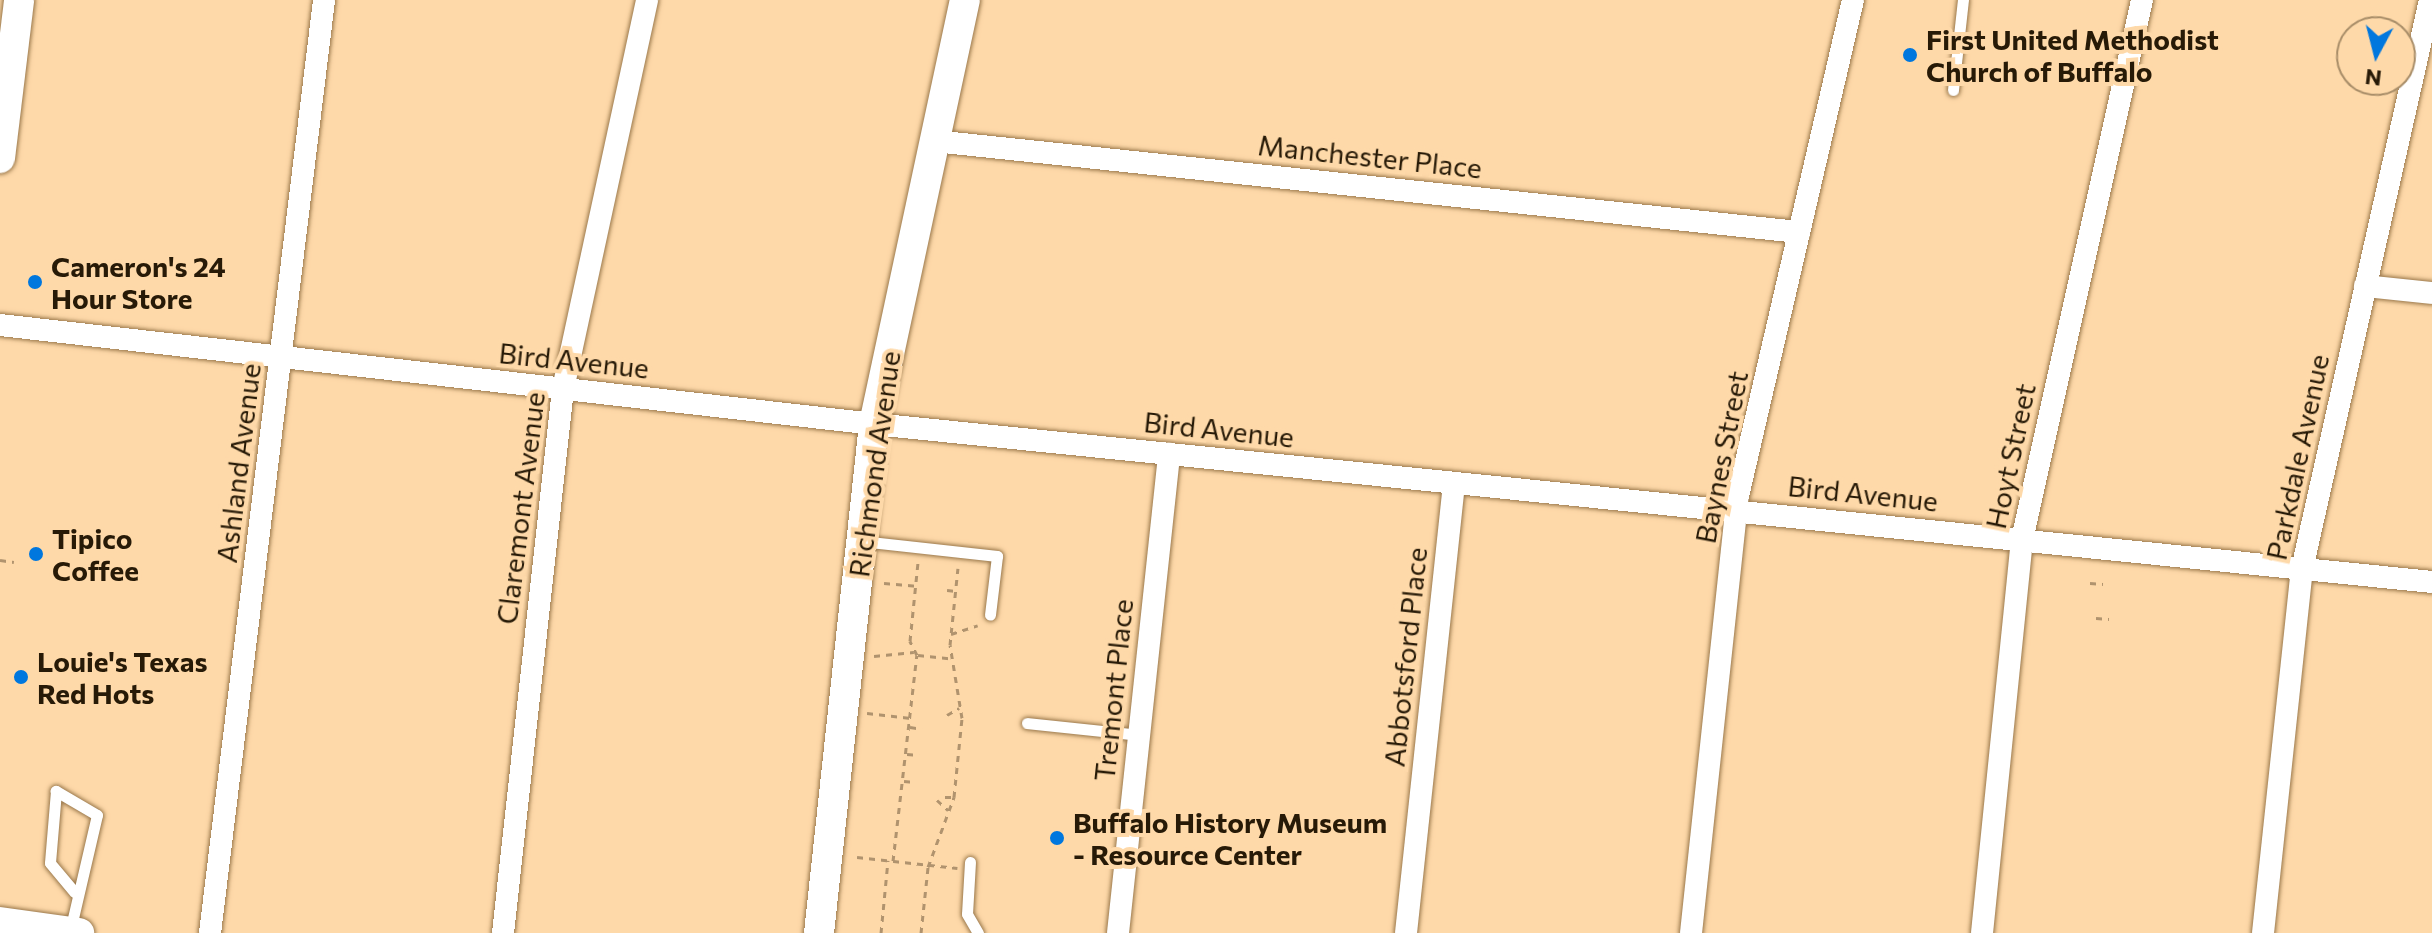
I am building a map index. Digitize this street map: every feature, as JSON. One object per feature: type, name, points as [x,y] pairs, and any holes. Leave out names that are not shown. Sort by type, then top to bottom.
[{"type":"street","points":[[0,158],[19,0]]},
{"type":"street","name":"Ashland Avenue","points":[[210,933],[324,0]]},
{"type":"street","name":"Claremont Avenue","points":[[503,933],[563,389],[647,0]]},
{"type":"street","name":"Richmond Avenue","points":[[819,933],[874,424],[965,0]]},
{"type":"street","name":"Baynes Street","points":[[1691,933],[1737,510],[1853,0]]},
{"type":"street","name":"Hoyt Street","points":[[1982,933],[2022,540],[2142,0]]},
{"type":"street","name":"Parkdale Avenue","points":[[2263,933],[2302,569],[2427,1]]},
{"type":"street","name":"Manchester Place","points":[[934,141],[1799,232]]},
{"type":"street","points":[[2365,286],[2432,293]]},
{"type":"street","name":"Bird Avenue","points":[[0,325],[280,361],[874,424],[2432,582]]},
{"type":"street","name":"Tremont Place","points":[[1118,933],[1169,454]]},
{"type":"street","name":"Abbotsford Place","points":[[1406,933],[1454,484]]},
{"type":"street","points":[[0,922],[79,933]]},
{"type":"lane","points":[[1953,90],[1963,0]]},
{"type":"lane","points":[[861,541],[997,556],[990,615]]},
{"type":"lane","points":[[1027,723],[1139,735]]},
{"type":"lane","points":[[70,932],[74,892],[91,861],[97,815],[56,791],[50,863],[74,892]]},
{"type":"lane","points":[[964,865],[967,914],[978,933]]},
{"type":"path","points":[[881,933],[890,861],[901,834],[904,781],[918,674],[914,628],[919,555]]},
{"type":"path","points":[[921,933],[928,865],[937,851],[940,826],[954,797],[962,721],[954,691],[957,666],[951,634],[959,558]]},
{"type":"path","points":[[0,560],[14,562]]},
{"type":"path","points":[[884,583],[916,586]]},
{"type":"path","points":[[2090,583],[2103,584]]},
{"type":"path","points":[[947,590],[956,591]]},
{"type":"path","points":[[945,617],[953,618]]},
{"type":"path","points":[[2096,618],[2109,619]]},
{"type":"path","points":[[951,634],[980,625]]},
{"type":"path","points":[[877,657],[916,654],[954,659]]},
{"type":"path","points":[[950,665],[957,666]]},
{"type":"path","points":[[948,690],[954,691]]},
{"type":"path","points":[[947,715],[959,708]]},
{"type":"path","points":[[872,714],[911,718]]},
{"type":"path","points":[[955,721],[962,721]]},
{"type":"path","points":[[910,727],[922,729]]},
{"type":"path","points":[[952,745],[959,746]]},
{"type":"path","points":[[907,754],[919,755]]},
{"type":"path","points":[[904,781],[915,782]]},
{"type":"path","points":[[945,797],[954,797]]},
{"type":"path","points":[[937,800],[948,810]]},
{"type":"path","points":[[934,825],[940,826]]},
{"type":"path","points":[[930,850],[937,851]]},
{"type":"path","points":[[857,857],[928,865],[964,865]]},
{"type":"path","points":[[920,871],[927,872]]},
{"type":"path","points":[[917,896],[925,897]]},
{"type":"path","points":[[914,923],[922,924]]},
{"type":"place","name":"First United Methodist Church of Buffalo","points":[[1910,55]]},
{"type":"place","name":"Cameron's 24 Hour Store","points":[[35,282]]},
{"type":"place","name":"Tipico Coffee","points":[[36,554]]},
{"type":"place","name":"Louie's Texas Red Hots","points":[[21,677]]},
{"type":"place","name":"Buffalo History Museum - Resource Center","points":[[1057,838]]}]
